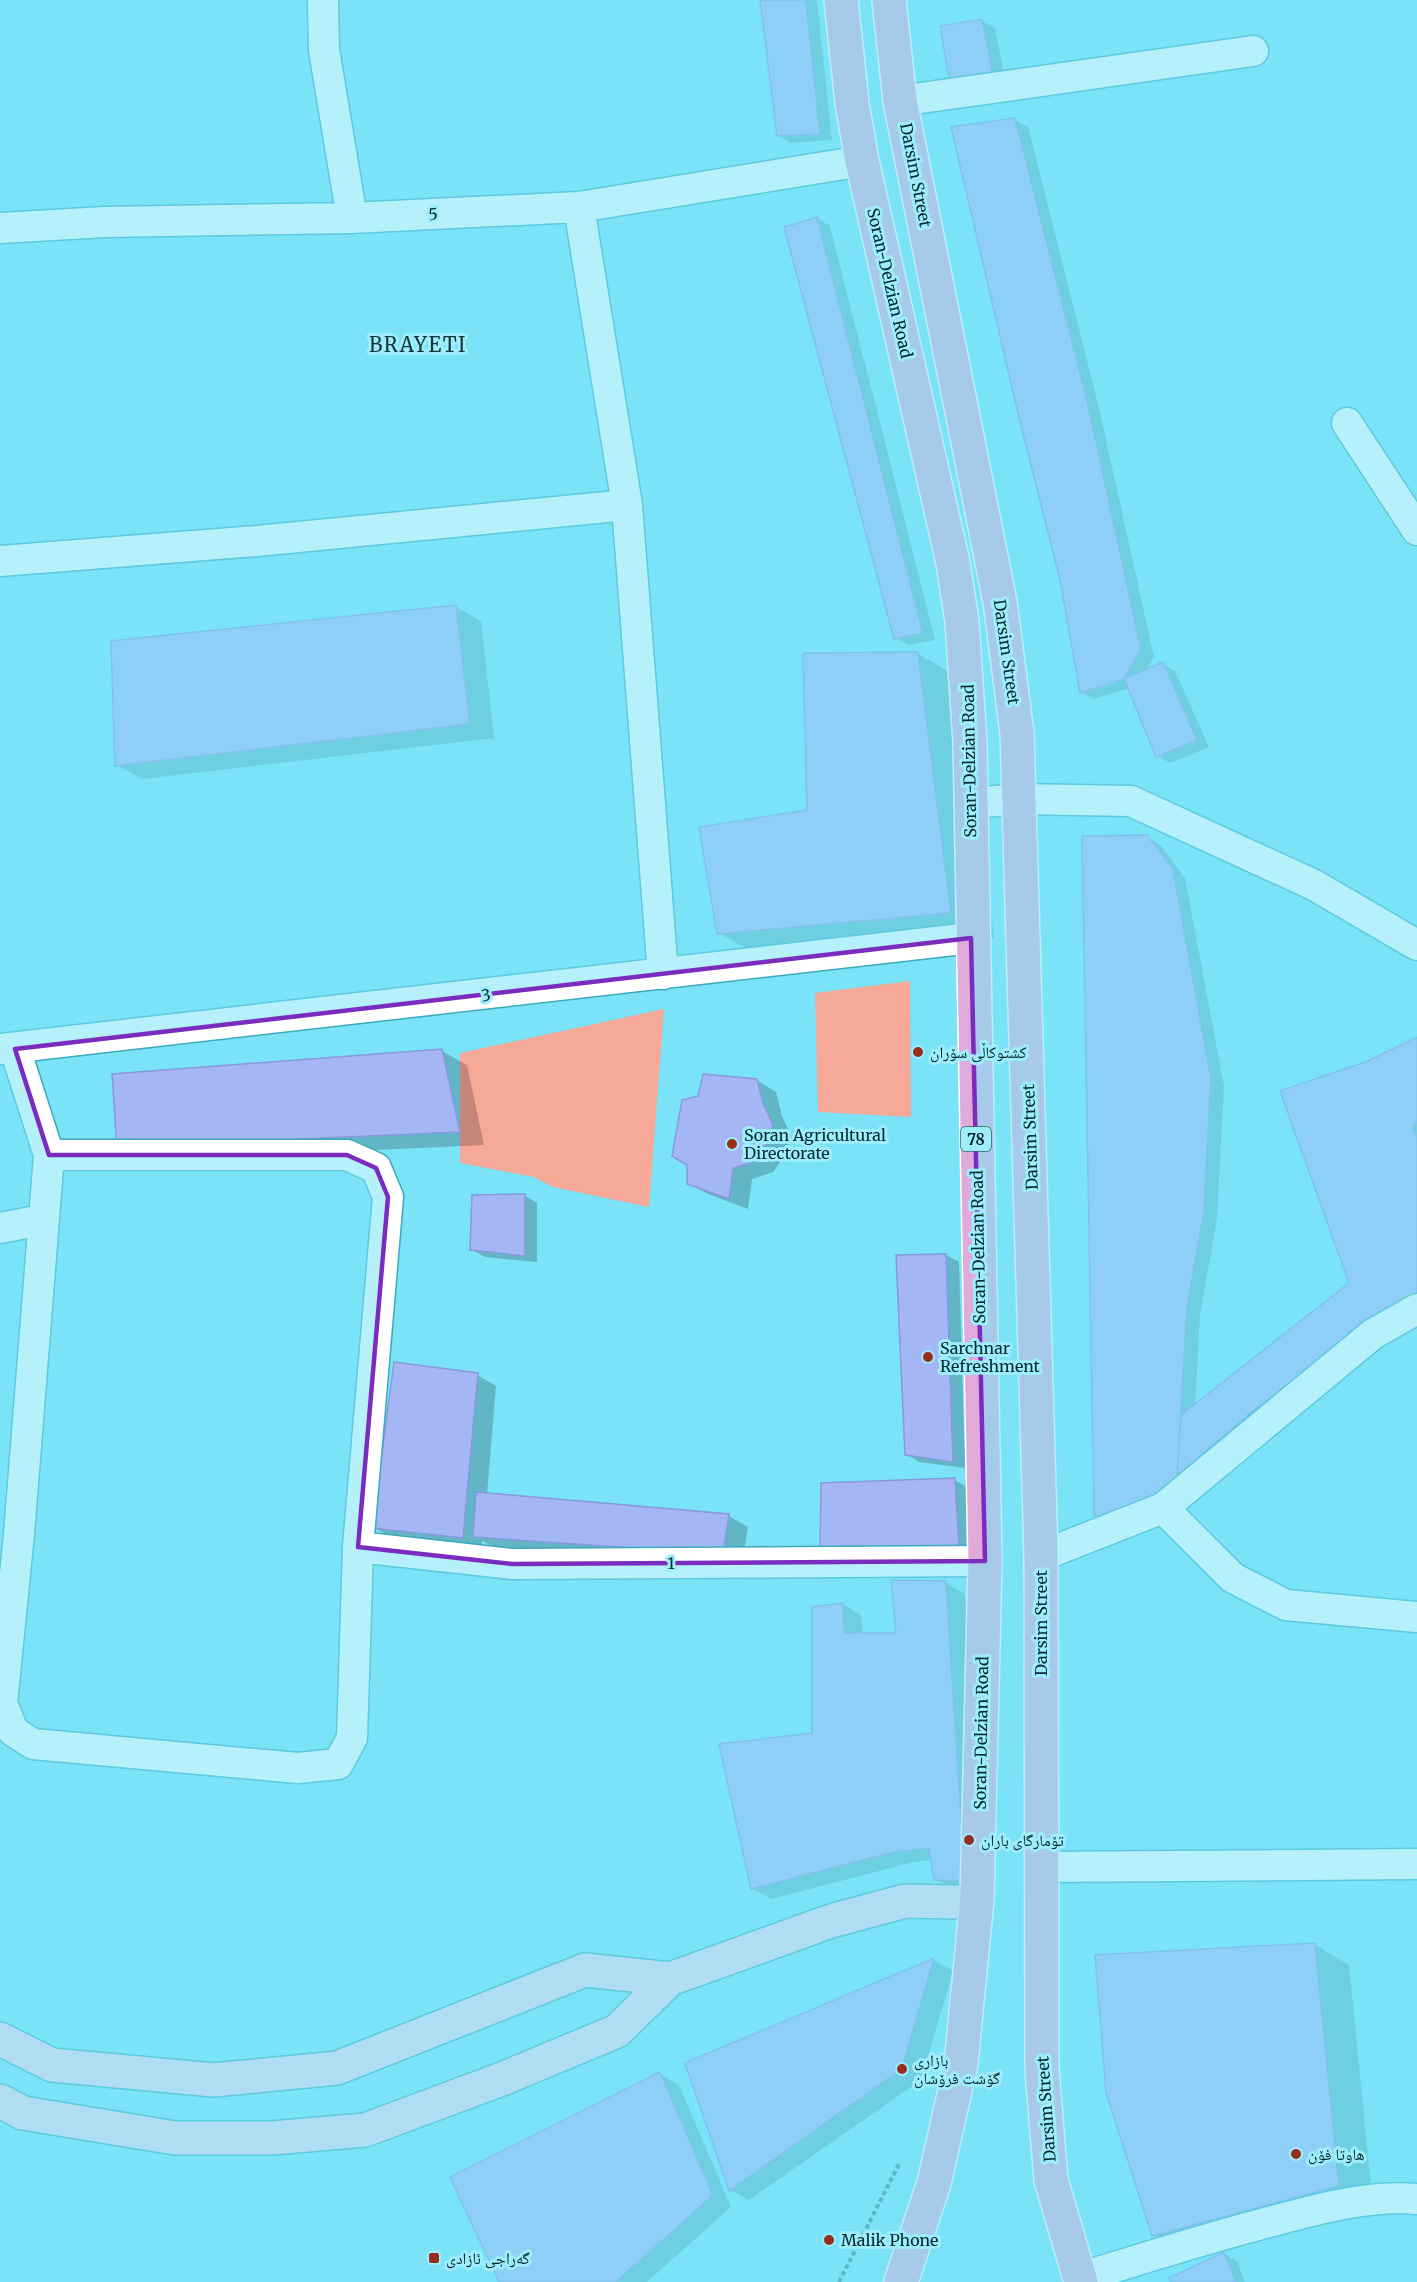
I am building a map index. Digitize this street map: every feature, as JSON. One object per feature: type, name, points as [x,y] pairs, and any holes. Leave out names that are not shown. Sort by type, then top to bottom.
[{"type":"main road","name":"Soran-Delzian Road","points":[[841,0],[850,91],[862,160],[953,563],[968,682],[971,938],[985,1561],[977,1899],[962,2064],[934,2183],[901,2282]]},
{"type":"main road","name":"Darsim Street","points":[[889,0],[900,101],[1000,602],[1012,678],[1021,799],[1041,1556],[1042,2069],[1051,2180],[1080,2280]]},
{"type":"street","points":[[323,0],[324,50],[352,218]]},
{"type":"street","points":[[900,101],[1253,51]]},
{"type":"street","name":"5","points":[[0,228],[105,222],[352,218],[579,207],[862,160]]},
{"type":"street","points":[[579,207],[627,505],[663,974]]},
{"type":"street","points":[[1347,423],[1417,530]]},
{"type":"street","points":[[0,561],[257,541],[627,505]]},
{"type":"street","points":[[970,802],[1021,799],[1131,801],[1314,885],[1417,945]]},
{"type":"street","name":"3","points":[[8,1049],[971,938]]},
{"type":"street","points":[[8,1049],[49,1155],[10,1534],[2,1703],[14,1731],[33,1744],[298,1768],[338,1764],[352,1738],[358,1547],[388,1197],[376,1167],[347,1155],[49,1155]]},
{"type":"street","points":[[0,1228],[42,1220]]},
{"type":"street","points":[[1041,1556],[1163,1508],[1373,1334],[1417,1309]]},
{"type":"street","points":[[1163,1508],[1233,1578],[1286,1605],[1417,1617]]},
{"type":"street","name":"1","points":[[358,1547],[512,1564],[985,1561]]},
{"type":"street","points":[[1042,1867],[1417,1864]]},
{"type":"street","points":[[0,2102],[23,2112],[175,2138],[272,2138],[365,2130],[502,2079],[617,2031],[670,1979],[831,1921],[905,1901],[957,1902],[977,1899]]},
{"type":"street","points":[[0,2039],[52,2065],[214,2080],[337,2068],[585,1970],[670,1979]]},
{"type":"street","points":[[1080,2280],[1220,2235],[1321,2208],[1400,2197],[1417,2199]]},
{"type":"highlighted area","points":[[971,938],[985,1561],[512,1564],[358,1547],[388,1197],[376,1168],[347,1155],[49,1155],[15,1049]]},
{"type":"shaded area","points":[[910,981],[911,1117],[818,1112],[815,993]]},
{"type":"shaded area","points":[[664,1009],[649,1207],[553,1187],[534,1177],[460,1163],[460,1053]]},
{"type":"building","points":[[760,0],[806,0],[820,134],[777,136]]},
{"type":"building","points":[[982,19],[997,94],[953,102],[940,26]]},
{"type":"building","points":[[1015,118],[1087,400],[1141,649],[1124,679],[1080,693],[1060,580],[951,127]]},
{"type":"building","points":[[817,217],[923,633],[894,639],[784,227]]},
{"type":"building","points":[[456,605],[470,724],[115,766],[111,641]]},
{"type":"building","points":[[918,652],[951,913],[717,934],[699,827],[807,810],[803,653]]},
{"type":"building","points":[[1163,662],[1197,740],[1156,757],[1124,679]]},
{"type":"building","points":[[1147,835],[1173,869],[1211,1078],[1204,1211],[1187,1308],[1177,1476],[1136,1513],[1094,1516],[1082,836]]},
{"type":"building","points":[[1417,1037],[1417,1123],[1413,1126],[1417,1138],[1417,1296],[1369,1325],[1250,1413],[1177,1476],[1181,1415],[1349,1283],[1280,1091],[1368,1061]]},
{"type":"building","points":[[442,1049],[460,1132],[117,1147],[112,1074]]},
{"type":"building","points":[[703,1074],[757,1079],[763,1103],[773,1125],[767,1143],[754,1162],[733,1168],[729,1199],[687,1184],[687,1165],[672,1156],[682,1100],[698,1096]]},
{"type":"building","points":[[525,1194],[525,1256],[470,1250],[472,1195]]},
{"type":"building","points":[[946,1254],[953,1462],[905,1455],[896,1255]]},
{"type":"building","points":[[394,1362],[478,1373],[463,1538],[372,1528]]},
{"type":"building","points":[[955,1478],[959,1549],[820,1553],[821,1483]]},
{"type":"building","points":[[476,1492],[729,1514],[723,1554],[473,1537]]},
{"type":"building","points":[[891,1580],[946,1581],[965,1881],[934,1880],[929,1848],[894,1852],[751,1889],[719,1744],[812,1733],[812,1607],[843,1603],[844,1633],[896,1633]]},
{"type":"building","points":[[1315,1943],[1339,2186],[1152,2236],[1106,2092],[1095,1955]]},
{"type":"building","points":[[934,1958],[902,2069],[729,2191],[685,2063]]},
{"type":"building","points":[[660,2072],[713,2195],[616,2282],[499,2282],[450,2177]]},
{"type":"building","points":[[1224,2252],[1236,2282],[1171,2282],[1169,2278]]},
{"type":"place","name":"کشتوکاڵی سۆران","points":[[918,1052]]},
{"type":"place","name":"Soran Agricultural Directorate","points":[[732,1144]]},
{"type":"place","name":"Sarchnar Refreshment","points":[[928,1357]]},
{"type":"place","name":"تۆمارگای باران","points":[[969,1840]]},
{"type":"place","name":"بازاڕی گۆشت فرۆشان","points":[[902,2069]]},
{"type":"place","name":"هاوتا فۆن","points":[[1296,2154]]},
{"type":"place","name":"Malik Phone","points":[[829,2240]]},
{"type":"place","name":"گەراجی ئازادی","points":[[434,2258]]},
{"type":"district","name":"BRAYETI","points":[[418,344]]}]
